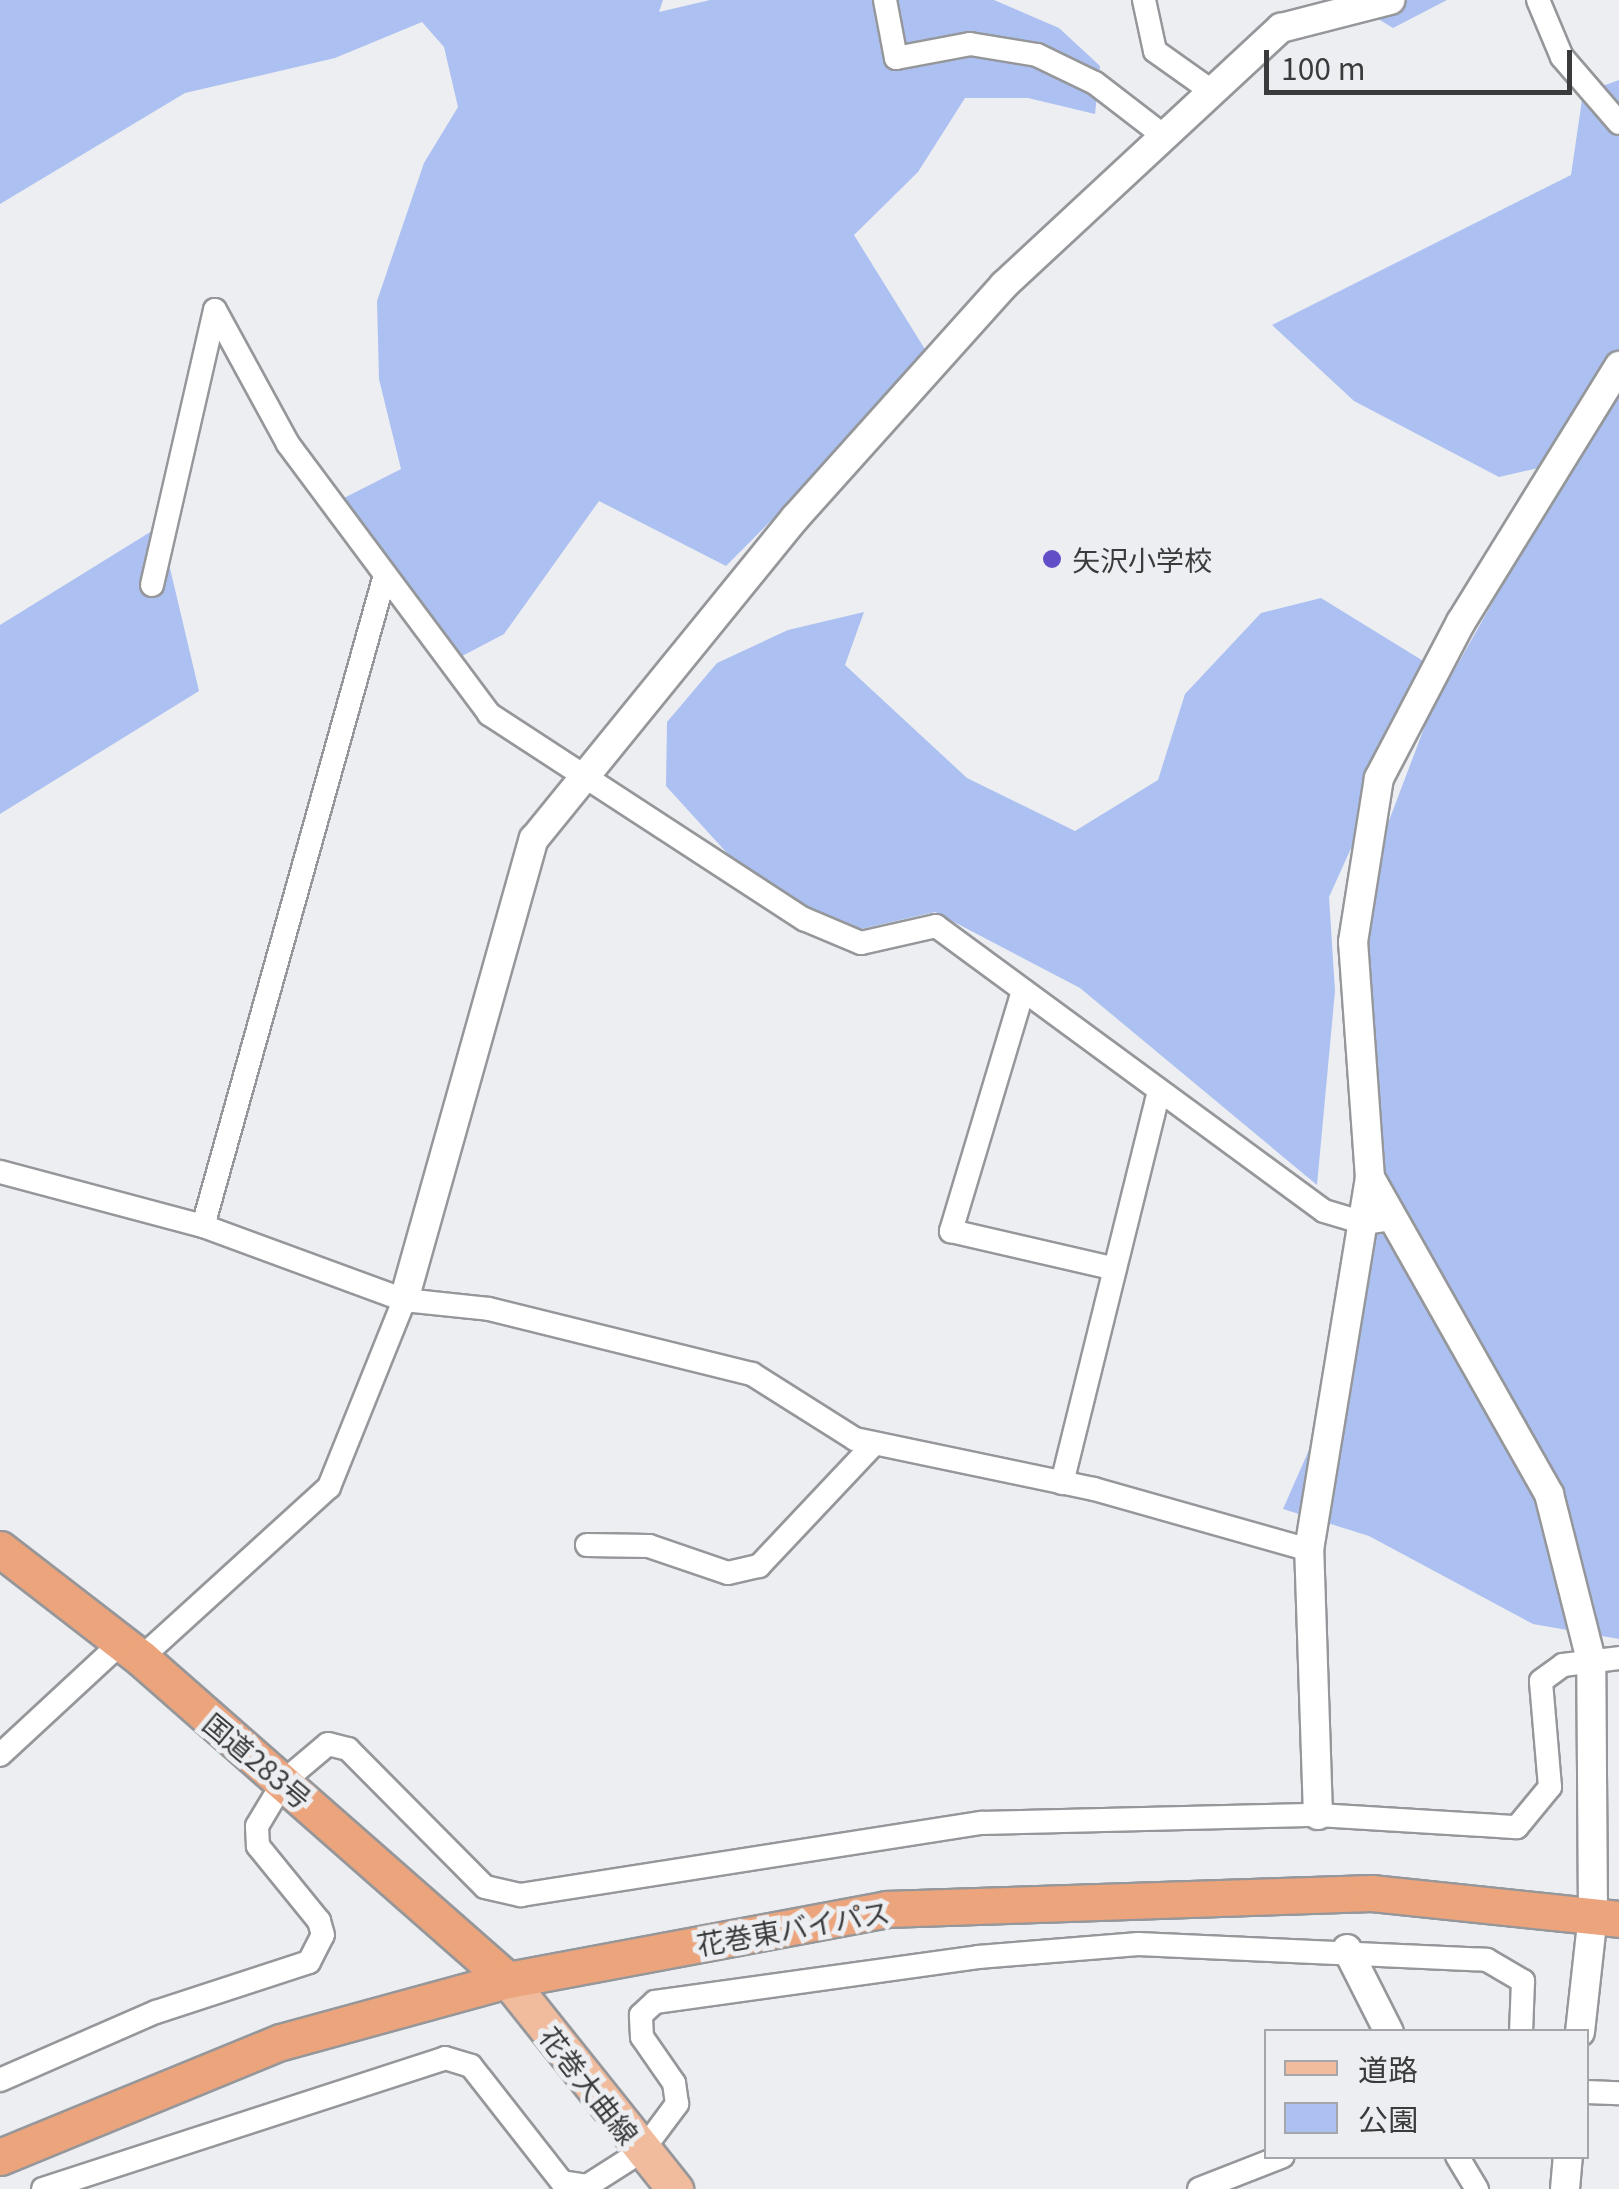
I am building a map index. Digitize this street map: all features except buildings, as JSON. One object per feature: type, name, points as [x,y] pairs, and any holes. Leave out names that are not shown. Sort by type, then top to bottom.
[{"type":"highway","name":"国道283号","points":[[0,1549],[131,1650],[508,1980]]},
{"type":"highway","name":"花巻東バイパス","points":[[0,2156],[281,2042],[508,1980],[886,1909],[1036,1898],[1372,1892],[1606,1917]]},
{"type":"main road","name":"花巻大曲線","points":[[508,1980],[674,2189]]},
{"type":"street","points":[[884,0],[896,58],[970,44],[1037,55],[1095,83],[1160,133]]},
{"type":"street","points":[[1144,0],[1155,51],[1207,88]]},
{"type":"street","points":[[0,1756],[329,1487],[404,1300],[491,1016],[521,870],[588,772],[821,489],[1004,285],[1160,133],[1207,88],[1282,28],[1390,0]]},
{"type":"street","points":[[1538,0],[1562,57],[1619,123]]},
{"type":"street","points":[[152,585],[214,310],[288,444],[489,714],[588,772],[804,919],[862,943],[936,926],[1158,1094],[1324,1211],[1364,1224],[1392,1219]]},
{"type":"street","points":[[1318,1816],[1310,1550],[1370,1178],[1352,942],[1380,778],[1461,622],[1619,366]]},
{"type":"street","points":[[203,1226],[385,575]]},
{"type":"street","points":[[1023,991],[952,1231],[1115,1268]]},
{"type":"street","points":[[1062,1483],[1158,1094]]},
{"type":"street","points":[[0,1172],[203,1226],[404,1300],[488,1309],[752,1374],[874,1444],[1062,1483],[1310,1550]]},
{"type":"street","points":[[1370,1178],[1549,1494],[1590,1660],[1606,1917],[1581,2029]]},
{"type":"street","points":[[587,1544],[650,1546],[728,1573],[759,1566],[874,1444]]},
{"type":"street","points":[[0,2080],[156,2012],[310,1962],[324,1935],[318,1921],[258,1846],[257,1826],[284,1781],[312,1750],[348,1749],[502,1895],[981,1823],[1318,1816],[1517,1827],[1550,1787],[1541,1681],[1590,1660],[1619,1658]]},
{"type":"street","points":[[43,2189],[445,2058],[471,2066],[562,2182],[587,2186],[642,2151],[677,2104],[674,2083],[642,2037],[642,2015],[654,2002],[1138,1944],[1347,1949],[1511,1967],[1527,2001],[1522,2029]]},
{"type":"street","points":[[1347,1949],[1388,2029]]},
{"type":"street","points":[[1589,2092],[1619,2093]]},
{"type":"street","points":[[1199,2189],[1275,2159]]},
{"type":"street","points":[[1460,2159],[1477,2189]]},
{"type":"street","points":[[1565,2189],[1568,2159]]},
{"type":"green space","points":[[0,0],[663,0],[659,12],[710,0],[994,0],[1059,28],[1100,66],[1095,114],[1028,98],[965,98],[918,172],[854,235],[931,359],[726,566],[599,501],[504,634],[447,664],[344,498],[401,469],[379,379],[377,301],[424,163],[458,107],[444,47],[422,22],[335,58],[185,93],[0,204]]},
{"type":"green space","points":[[1347,0],[1447,0],[1393,28]]},
{"type":"green space","points":[[1619,80],[1619,1639],[1533,1624],[1369,1536],[1283,1509],[1345,1368],[1370,871],[1429,715],[1573,460],[1499,477],[1354,401],[1272,325],[1571,175],[1583,93]]},
{"type":"green space","points":[[160,526],[199,691],[0,814],[0,625]]},
{"type":"green space","points":[[1321,598],[1433,667],[1329,897],[1335,991],[1317,1185],[1080,988],[935,912],[844,933],[796,929],[666,786],[667,722],[717,663],[788,630],[864,612],[845,665],[967,778],[1075,831],[1158,780],[1185,694],[1261,613]]},
{"type":"place","name":"矢沢小学校","points":[[1052,559]]}]
